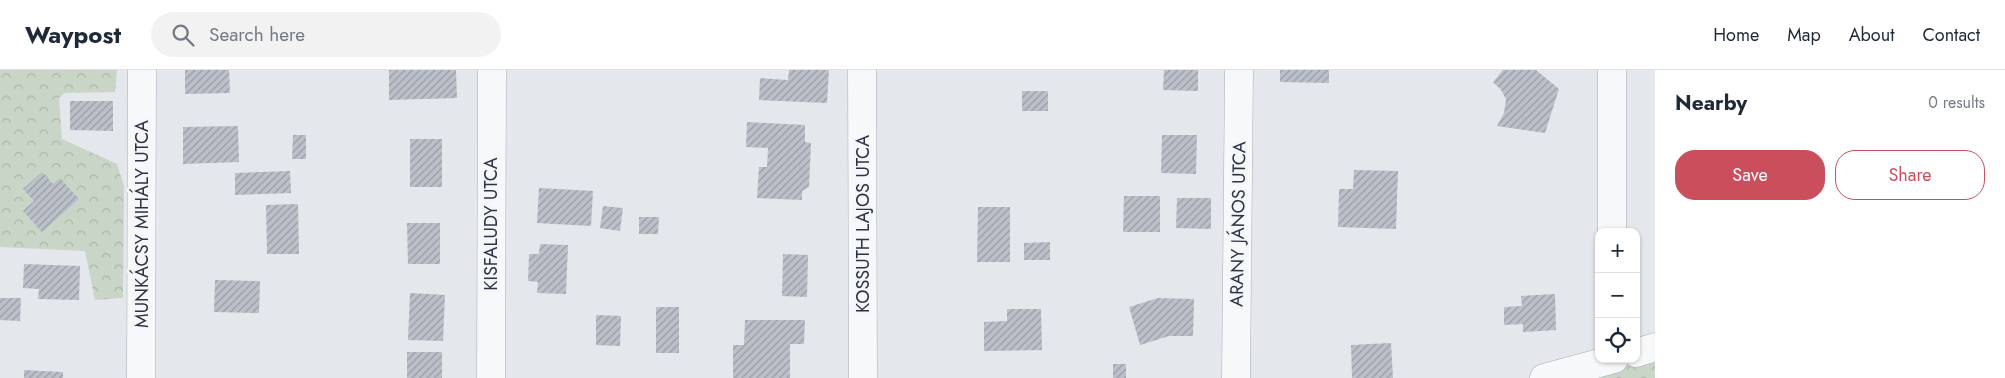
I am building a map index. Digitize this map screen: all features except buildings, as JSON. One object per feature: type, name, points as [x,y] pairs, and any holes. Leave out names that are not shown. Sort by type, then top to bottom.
[{"type":"street","name":"MUNKÁCSY MIHÁLY UTCA","points":[[141,378],[142,70]]},
{"type":"street","name":"KISFALUDY UTCA","points":[[491,378],[492,70]]},
{"type":"street","name":"KOSSUTH LAJOS UTCA","points":[[862,70],[864,378]]},
{"type":"street","name":"ARANY JÁNOS UTCA","points":[[1236,378],[1239,70]]},
{"type":"street","points":[[1612,70],[1612,228]]},
{"type":"street","points":[[1640,351],[1655,347]]},
{"type":"street","points":[[1544,378],[1600,363]]},
{"type":"green space","points":[[0,70],[117,70],[115,92],[65,93],[59,98],[62,139],[117,164],[124,186],[123,298],[95,300],[85,251],[0,247]]},
{"type":"green space","points":[[1655,347],[1655,378],[1549,378],[1600,363],[1640,363],[1640,351]]}]
